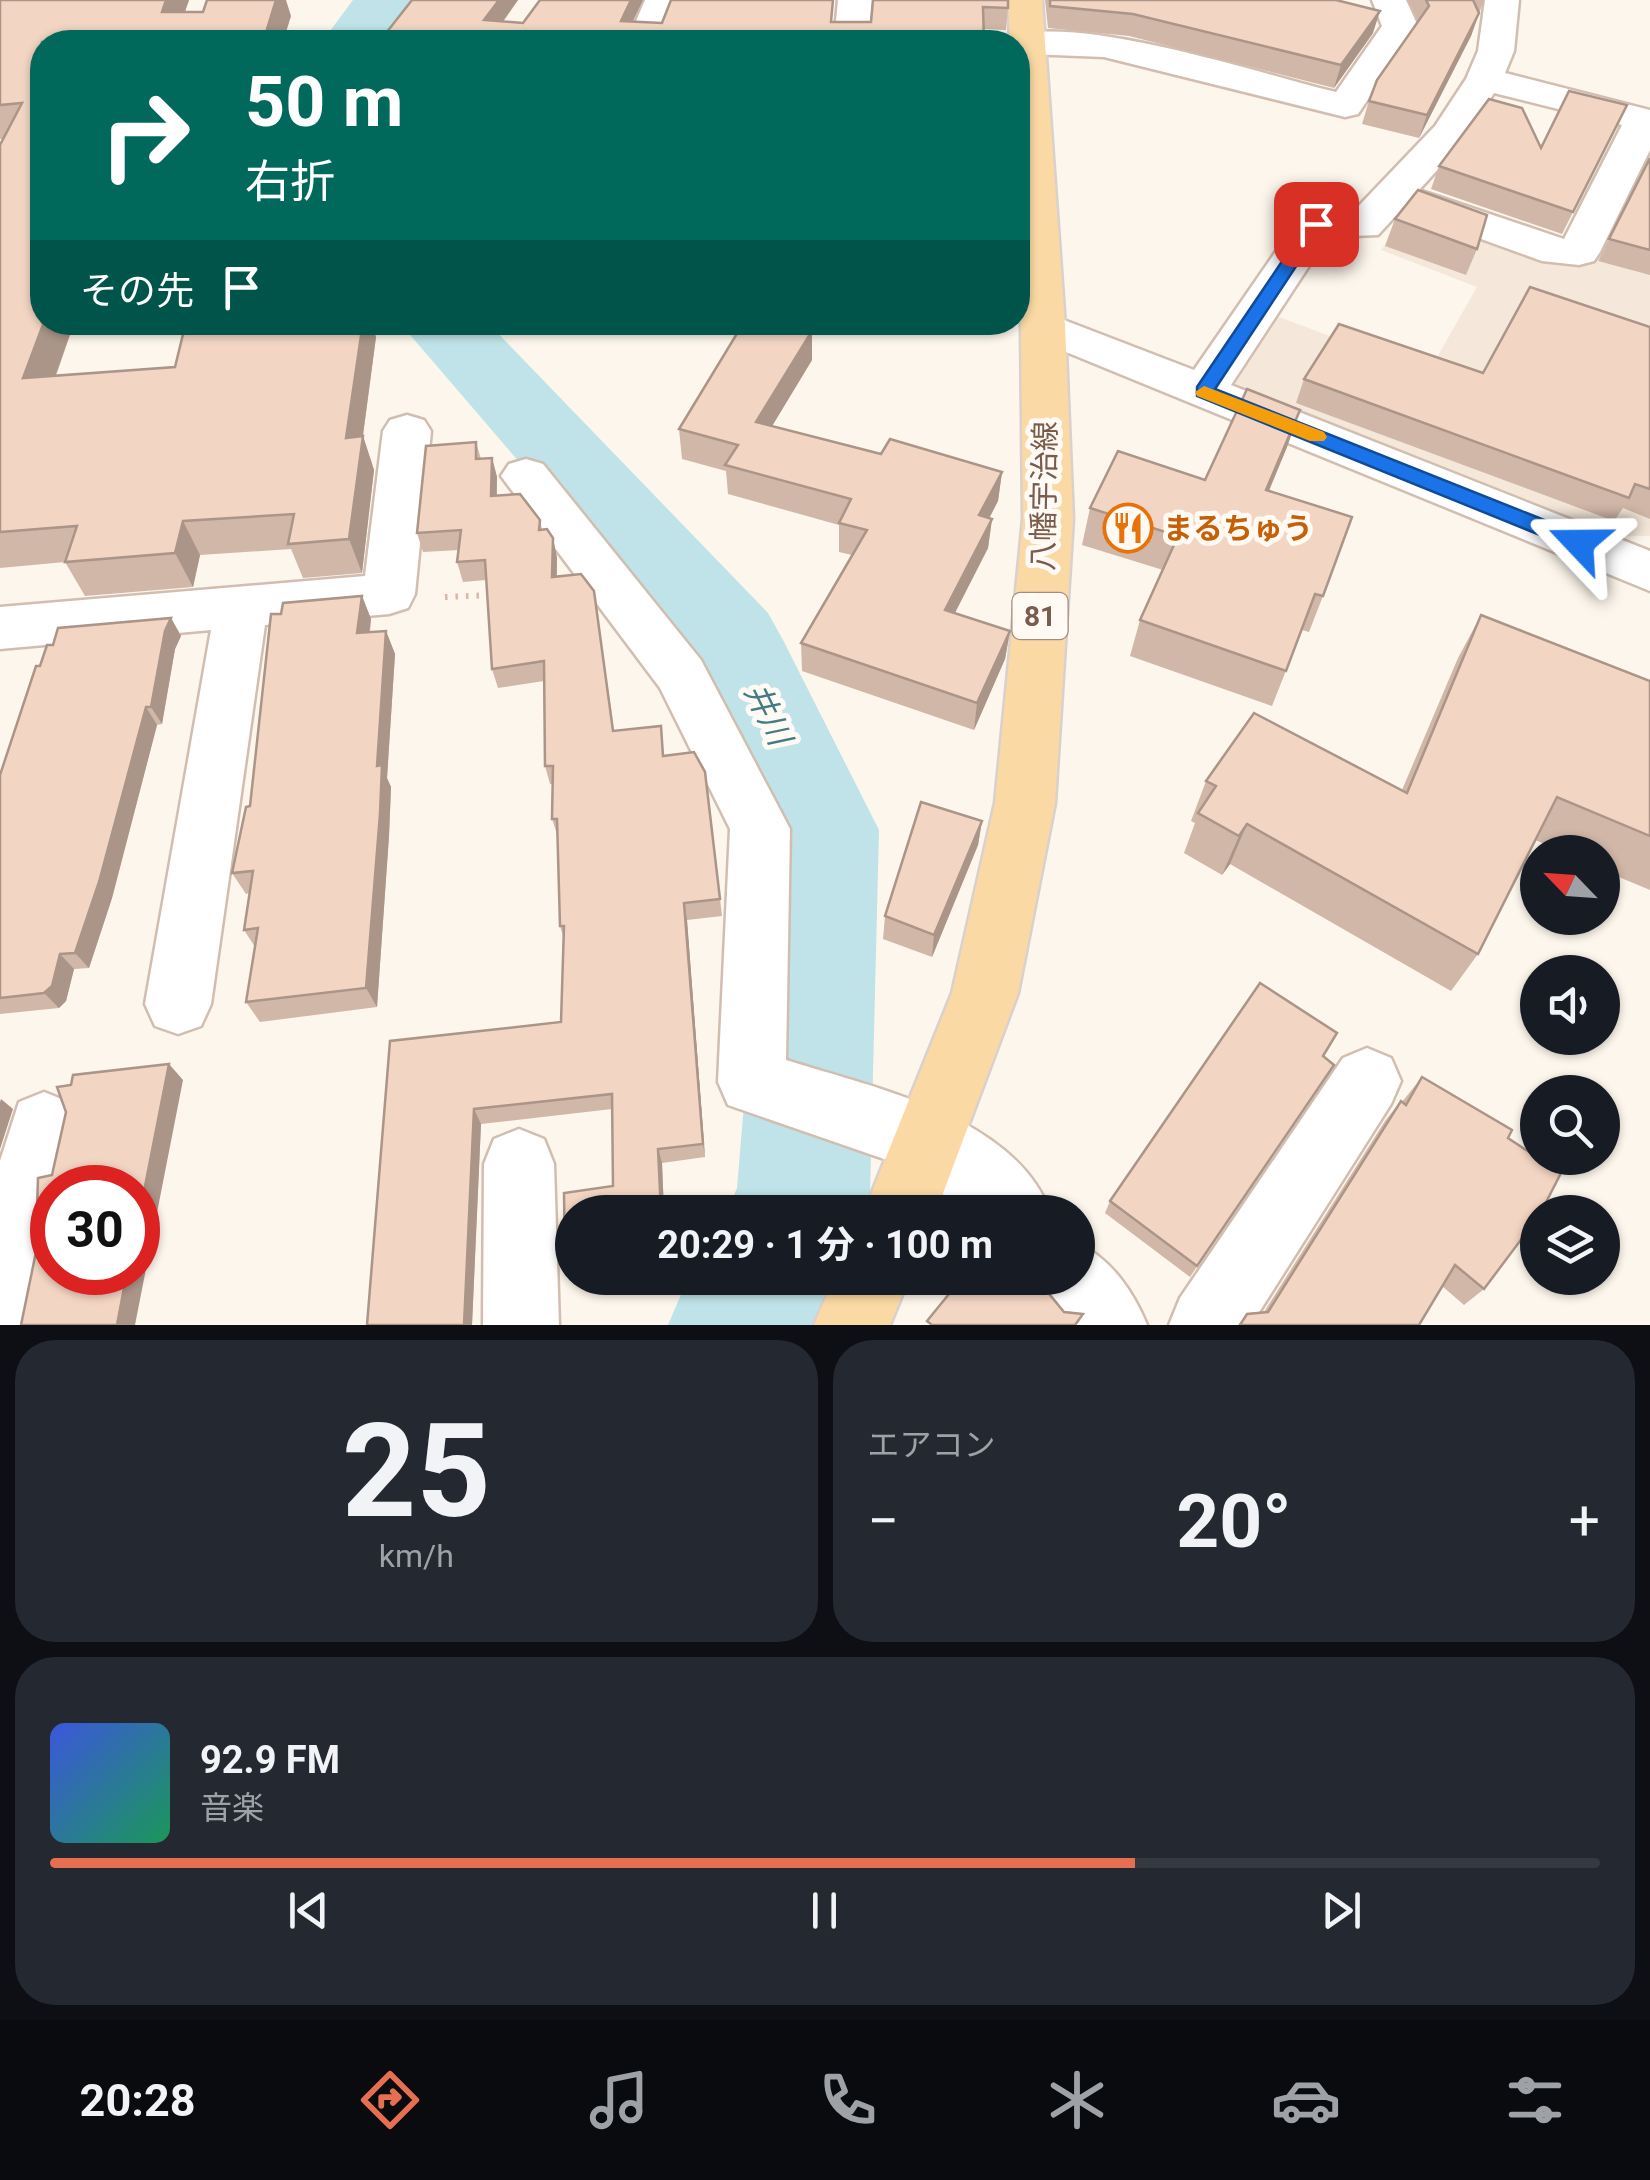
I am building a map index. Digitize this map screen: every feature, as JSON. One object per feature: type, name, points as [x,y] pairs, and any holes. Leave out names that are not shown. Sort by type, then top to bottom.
[{"type":"main road","name":"八幡宇治線","points":[[900,1195],[902,1131],[985,993],[1026,803],[1048,519],[1043,326],[1030,213]]},
{"type":"main road","points":[[852,1325],[865,1295]]},
{"type":"street","points":[[650,30],[662,0]]},
{"type":"street","points":[[852,30],[855,0]]},
{"type":"street","points":[[1204,392],[1316,224],[1363,226],[1450,133],[1484,79],[1496,51],[1502,0]]},
{"type":"street","points":[[1030,56],[1104,46],[1345,106],[1385,14]]},
{"type":"street","points":[[1396,194],[1557,252],[1579,252],[1642,128],[1638,118],[1484,79]]},
{"type":"street","points":[[1043,326],[1650,572]]},
{"type":"street","points":[[0,628],[389,594],[407,431]]},
{"type":"street","points":[[526,476],[681,676],[760,829],[752,1082],[902,1131],[1000,1195]]},
{"type":"street","points":[[178,1004],[242,608]]},
{"type":"street","points":[[1208,1325],[1367,1081]]},
{"type":"street","points":[[0,1304],[44,1126]]},
{"type":"street","points":[[519,1164],[521,1325]]},
{"type":"street","points":[[1083,1295],[1109,1325]]},
{"type":"path","points":[[389,594],[470,598],[509,593]]},
{"type":"shaded area","points":[[1650,168],[1650,536],[1611,536],[1224,384],[1274,315],[1428,373],[1477,287],[1381,250],[1411,212],[1559,265],[1602,261]]},
{"type":"building","points":[[0,0],[166,0],[162,12],[203,12],[207,0],[276,0],[267,30],[30,30],[30,335],[39,335],[23,378],[175,367],[183,335],[361,335],[346,438],[363,436],[349,539],[288,544],[294,514],[183,521],[175,553],[65,562],[77,526],[0,532],[0,145],[22,103],[0,105]]},
{"type":"building","points":[[412,0],[499,0],[484,20],[523,23],[540,0],[631,0],[621,21],[662,23],[671,0],[833,0],[831,22],[871,22],[873,0],[1008,0],[1008,8],[983,7],[984,30],[388,30]]},
{"type":"building","points":[[1050,0],[1336,0],[1380,11],[1341,65],[1133,14],[1050,6]]},
{"type":"building","points":[[1426,0],[1473,0],[1479,13],[1427,115],[1369,101],[1377,80],[1429,6]]},
{"type":"building","points":[[1569,91],[1627,105],[1573,212],[1439,166],[1489,99],[1522,108],[1541,148]]},
{"type":"building","points":[[1650,158],[1650,250],[1609,239]]},
{"type":"building","points":[[1418,190],[1487,215],[1477,249],[1395,219]]},
{"type":"building","points":[[1530,287],[1650,327],[1650,489],[1635,484],[1629,498],[1304,379],[1339,324],[1483,373]]},
{"type":"building","points":[[736,335],[810,335],[756,422],[881,454],[890,439],[1002,472],[979,515],[992,519],[945,610],[1010,631],[977,703],[801,643],[867,530],[839,523],[851,499],[725,465],[738,445],[679,429]]},
{"type":"building","points":[[1247,389],[1300,410],[1266,490],[1352,517],[1323,596],[1315,594],[1286,671],[1140,620],[1178,536],[1090,508],[1118,451],[1205,480]]},
{"type":"building","points":[[476,442],[476,459],[492,458],[491,496],[520,494],[540,520],[539,530],[547,529],[553,538],[552,577],[581,574],[594,591],[613,731],[661,726],[663,756],[694,752],[705,772],[720,899],[684,903],[703,1144],[658,1149],[660,1195],[564,1195],[613,1186],[612,1094],[474,1109],[464,1325],[367,1325],[390,1041],[561,1022],[564,926],[560,926],[557,819],[552,819],[553,766],[545,766],[544,661],[492,669],[485,560],[457,562],[461,530],[417,533],[426,446]]},
{"type":"building","points":[[362,596],[357,633],[386,631],[377,766],[382,765],[380,814],[366,988],[246,1002],[258,928],[244,930],[253,871],[232,873],[246,807],[250,806],[271,614],[281,614],[283,603]]},
{"type":"building","points":[[1481,615],[1650,681],[1650,836],[1557,797],[1538,835],[1520,835],[1520,871],[1478,954],[1247,824],[1239,836],[1198,813],[1216,786],[1206,781],[1254,713],[1407,793]]},
{"type":"building","points":[[171,618],[165,631],[151,707],[146,707],[99,882],[75,953],[60,954],[52,986],[44,993],[0,998],[0,775],[36,666],[40,666],[47,645],[53,645],[58,628]]},
{"type":"building","points":[[921,802],[982,821],[934,935],[885,916]]},
{"type":"building","points":[[1260,983],[1337,1033],[1323,1056],[1334,1065],[1197,1266],[1110,1201]]},
{"type":"building","points":[[169,1064],[149,1165],[54,1165],[66,1112],[57,1087],[71,1085],[73,1075]]},
{"type":"building","points":[[1422,1077],[1512,1130],[1508,1138],[1520,1146],[1520,1175],[1560,1175],[1550,1195],[1520,1195],[1520,1241],[1484,1289],[1455,1265],[1419,1325],[1240,1325],[1247,1314],[1268,1312],[1401,1101],[1406,1105]]},
{"type":"building","points":[[30,1281],[30,1295],[123,1295],[117,1325],[21,1325]]},
{"type":"building","points":[[948,1295],[1050,1295],[1064,1312],[1083,1314],[1075,1325],[932,1325],[927,1321]]},
{"type":"waterway","name":"井川","points":[[364,30],[386,0]]},
{"type":"waterway","name":"井川","points":[[452,335],[732,640],[823,830],[803,1195]]},
{"type":"waterway","name":"井川","points":[[739,1325],[754,1295]]},
{"type":"slow traffic","points":[[1204,392],[1317,437]]},
{"type":"place","name":"まるちゅう","points":[[1128,528]]},
{"type":"route","points":[[1316,224],[1204,392],[1579,543]]}]
